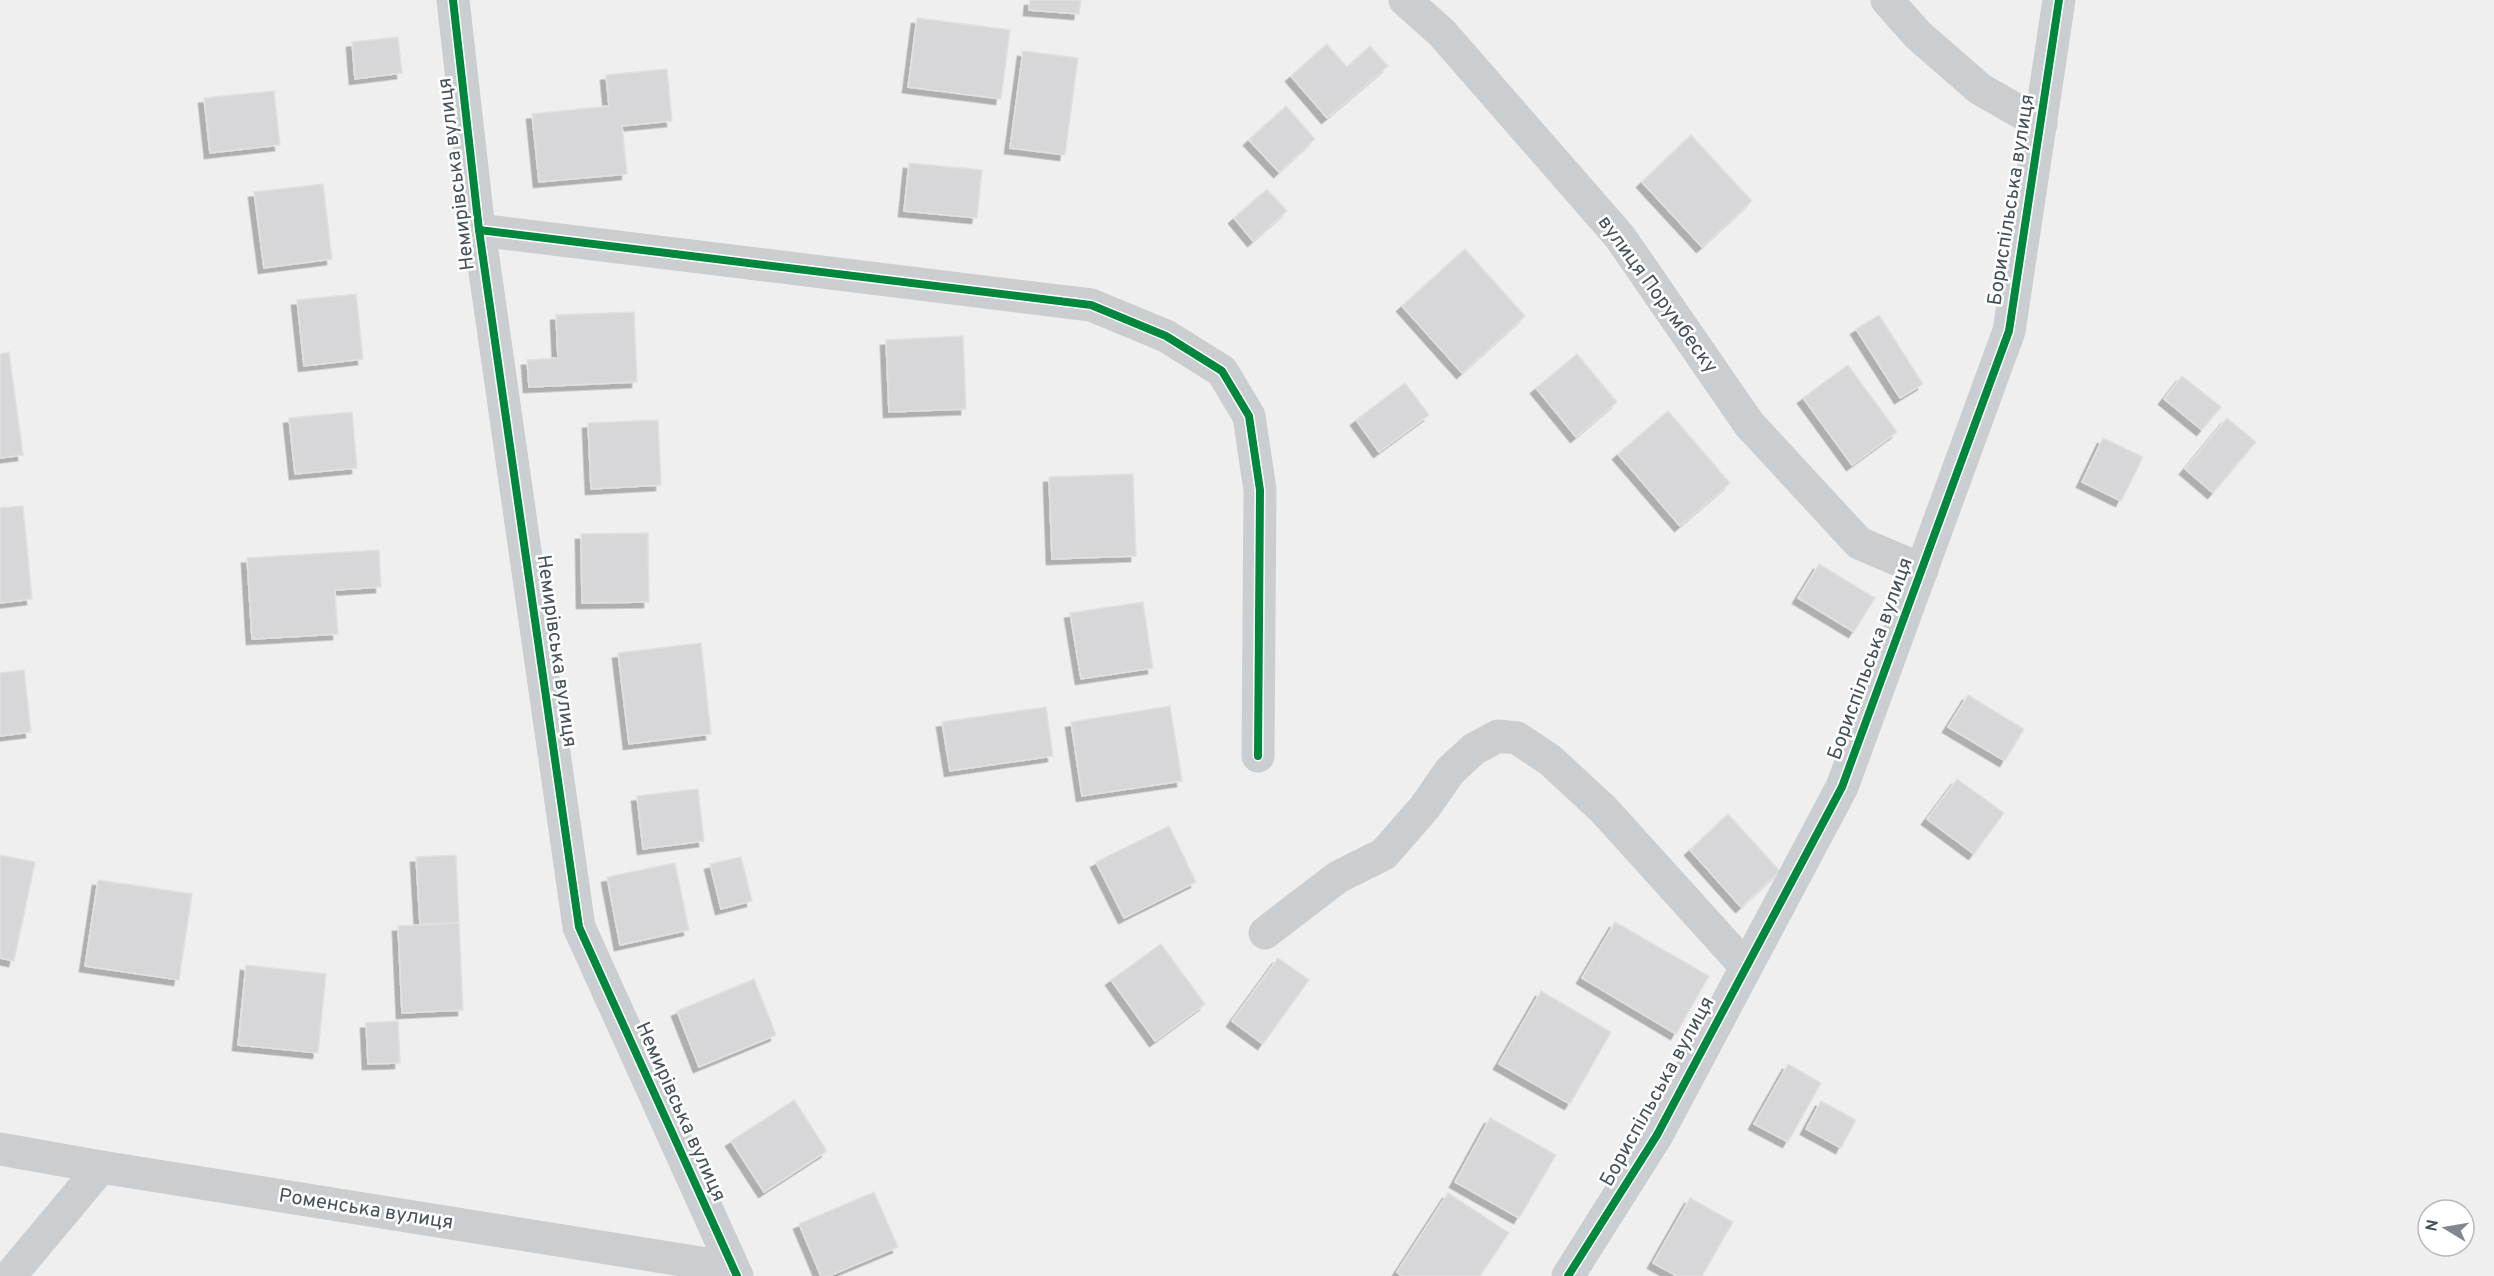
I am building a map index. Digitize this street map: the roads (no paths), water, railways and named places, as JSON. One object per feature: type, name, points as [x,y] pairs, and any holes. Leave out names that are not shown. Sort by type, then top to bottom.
[{"type":"street","name":"Немирівська вулиця","points":[[453,0],[479,230],[579,927],[735,1272]]},
{"type":"street","name":"вулиця Порумбеску","points":[[1405,0],[1442,33],[1620,237],[1749,424],[1859,543],[1922,570]]},
{"type":"street","points":[[1887,0],[1918,35],[1980,89],[2041,124]]},
{"type":"street","name":"Бориспільська вулиця","points":[[1568,1276],[1657,1135],[1842,787],[2009,331],[2059,0]]},
{"type":"street","points":[[479,230],[1091,305],[1166,336],[1222,370],[1249,416],[1260,490],[1258,756]]},
{"type":"street","points":[[1265,933],[1338,877],[1384,854],[1425,807],[1450,771],[1474,748],[1498,736],[1517,738],[1550,760],[1604,810],[1746,966]]},
{"type":"street","name":"Роменська вулиця","points":[[0,1149],[735,1272]]},
{"type":"street","points":[[10,1276],[101,1167]]}]
